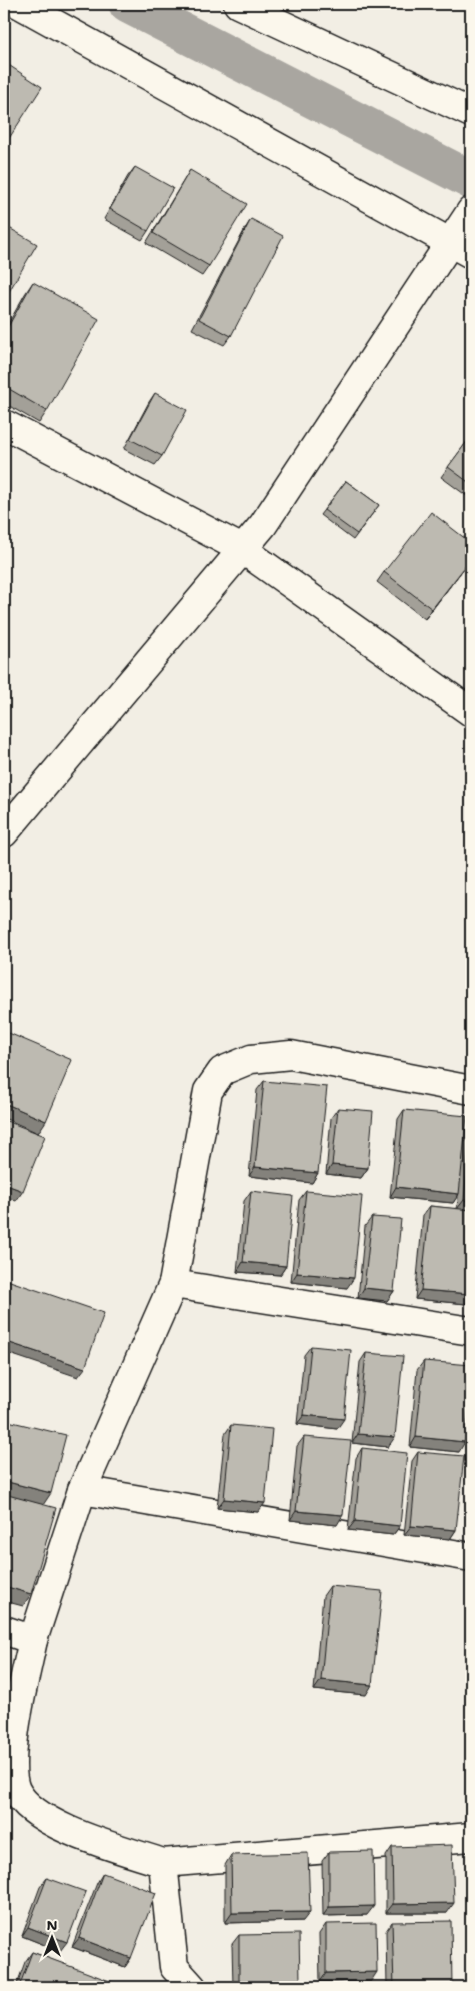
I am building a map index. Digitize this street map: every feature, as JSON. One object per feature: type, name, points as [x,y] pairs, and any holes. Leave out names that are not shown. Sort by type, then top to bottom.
[{"type":"street","points":[[18,4],[461,248]]},
{"type":"street","points":[[238,4],[471,113]]},
{"type":"street","points":[[5,828],[263,525],[461,248],[471,211]]},
{"type":"street","points":[[4,424],[242,549],[471,712]]},
{"type":"street","points":[[471,1090],[291,1055],[251,1059],[222,1071],[208,1091],[173,1284],[82,1490],[33,1640],[8,1756],[16,1790],[35,1813],[76,1834],[163,1863],[471,1837]]},
{"type":"street","points":[[173,1284],[471,1331]]},
{"type":"street","points":[[82,1490],[471,1557]]},
{"type":"street","points":[[4,1630],[33,1640]]},
{"type":"street","points":[[163,1863],[174,1967],[192,1987]]},
{"type":"building","points":[[4,62],[42,87],[6,143],[4,142]]},
{"type":"building","points":[[135,167],[173,188],[148,231],[110,209]]},
{"type":"building","points":[[190,170],[247,204],[209,266],[153,233]]},
{"type":"building","points":[[251,219],[283,236],[231,336],[199,319]]},
{"type":"building","points":[[4,225],[37,244],[4,300]]},
{"type":"building","points":[[33,282],[99,319],[47,411],[4,386],[4,334]]},
{"type":"building","points":[[155,393],[187,410],[162,456],[130,439]]},
{"type":"building","points":[[471,436],[471,484],[448,467]]},
{"type":"building","points":[[346,481],[379,505],[357,534],[324,510]]},
{"type":"building","points":[[431,512],[471,543],[471,559],[432,609],[384,572]]},
{"type":"building","points":[[4,1031],[72,1060],[46,1121],[4,1103]]},
{"type":"building","points":[[264,1081],[327,1087],[318,1173],[255,1167]]},
{"type":"building","points":[[338,1108],[373,1111],[368,1168],[332,1165]]},
{"type":"building","points":[[404,1110],[467,1116],[459,1194],[396,1187]]},
{"type":"building","points":[[4,1120],[45,1136],[23,1191],[4,1184]]},
{"type":"building","points":[[471,1134],[471,1201],[464,1200]]},
{"type":"building","points":[[251,1191],[293,1196],[286,1266],[243,1262]]},
{"type":"building","points":[[306,1191],[362,1196],[354,1278],[297,1273]]},
{"type":"building","points":[[430,1206],[471,1210],[471,1294],[421,1290]]},
{"type":"building","points":[[372,1217],[401,1219],[394,1291],[364,1288]]},
{"type":"building","points":[[7,1280],[104,1313],[85,1368],[4,1341],[4,1289]]},
{"type":"building","points":[[311,1346],[351,1350],[344,1419],[304,1415]]},
{"type":"building","points":[[366,1353],[403,1356],[395,1437],[358,1434]]},
{"type":"building","points":[[424,1361],[471,1365],[471,1386],[465,1442],[416,1437]]},
{"type":"building","points":[[4,1420],[66,1435],[51,1493],[4,1481]]},
{"type":"building","points":[[231,1425],[272,1429],[265,1503],[224,1499]]},
{"type":"building","points":[[304,1437],[351,1441],[343,1515],[296,1511]]},
{"type":"building","points":[[362,1448],[407,1453],[400,1526],[355,1521]]},
{"type":"building","points":[[418,1452],[464,1456],[456,1530],[411,1526]]},
{"type":"building","points":[[4,1494],[56,1508],[31,1594],[4,1586]]},
{"type":"building","points":[[330,1586],[382,1591],[372,1685],[321,1680]]},
{"type":"building","points":[[452,1845],[454,1903],[393,1904],[392,1847]]},
{"type":"building","points":[[373,1851],[374,1906],[329,1907],[329,1852]]},
{"type":"building","points":[[308,1853],[310,1912],[232,1913],[231,1855]]},
{"type":"building","points":[[103,1873],[156,1893],[131,1958],[79,1938]]},
{"type":"building","points":[[47,1878],[86,1892],[67,1942],[28,1927]]},
{"type":"building","points":[[451,1921],[452,1987],[394,1987],[392,1922]]},
{"type":"building","points":[[376,1923],[377,1972],[326,1973],[326,1924]]},
{"type":"building","points":[[299,1934],[300,1981],[239,1982],[239,1935]]},
{"type":"building","points":[[32,1952],[123,1986],[19,1987]]},
{"type":"waterway","points":[[128,4],[471,180]]}]
